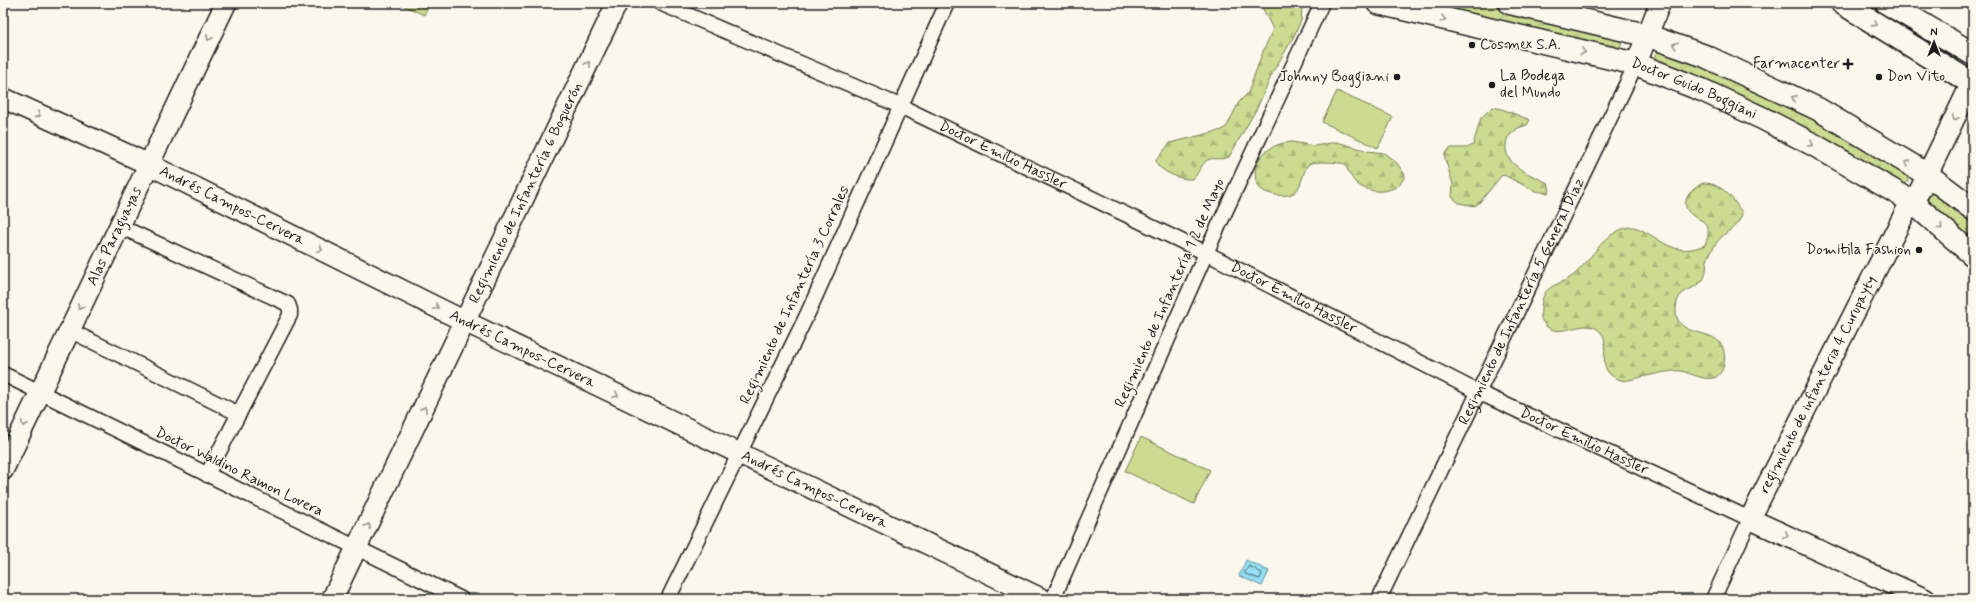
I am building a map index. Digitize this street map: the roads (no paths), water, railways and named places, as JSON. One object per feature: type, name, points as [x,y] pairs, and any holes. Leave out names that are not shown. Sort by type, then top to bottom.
[{"type":"main road","name":"Doctor Guido Boggiani","points":[[1378,3],[1636,64],[1702,90],[1762,118],[1820,148],[1911,201],[1973,255]]},
{"type":"main road","points":[[1510,3],[1646,35],[1705,56],[1818,109],[1928,175],[1973,209]]},
{"type":"main road","points":[[1842,3],[1972,82]]},
{"type":"main road","points":[[1887,3],[1973,54]]},
{"type":"street","name":"Alas Paraguayas","points":[[3,470],[226,3]]},
{"type":"street","name":"Regimiento de Infantería 6 Boquerón","points":[[332,599],[466,322],[617,3]]},
{"type":"street","name":"Doctor Emilio Hassler","points":[[660,3],[900,106],[1206,253],[1478,392],[1925,599]]},
{"type":"street","name":"Regimiento de Infantería 3 Corrales","points":[[668,599],[807,315],[947,3]]},
{"type":"street","name":"Regimiento de Infantería 1 2 de Mayo","points":[[1053,599],[1206,253],[1322,3]]},
{"type":"street","name":"Regimiento de Infantería 5 General Díaz","points":[[1379,599],[1636,64],[1646,35],[1660,3]]},
{"type":"street","name":"regimiento de infanteria 4 Curupayty","points":[[1750,519],[1911,201],[1919,192],[1928,175],[1972,82]]},
{"type":"street","name":"Andrés Campos-Cervera","points":[[3,98],[148,164],[466,322],[1042,599]]},
{"type":"street","points":[[119,226],[288,304],[290,315],[207,475]]},
{"type":"street","points":[[69,330],[239,414]]},
{"type":"street","name":"Doctor Waldino Ramon Lovera","points":[[3,374],[461,599]]},
{"type":"street","points":[[1713,599],[1750,519]]},
{"type":"water","points":[[1246,560],[1269,571],[1262,586],[1239,576]]},
{"type":"place","name":"Cosmex S.A.","points":[[1472,45]]},
{"type":"place","name":"Farmacenter","points":[[1848,64]]},
{"type":"place","name":"Johnny Boggiani","points":[[1397,77]]},
{"type":"place","name":"Don Vito","points":[[1879,77]]},
{"type":"place","name":"La Bodega del Mundo","points":[[1492,85]]},
{"type":"place","name":"Domitila Fashion","points":[[1919,250]]}]
